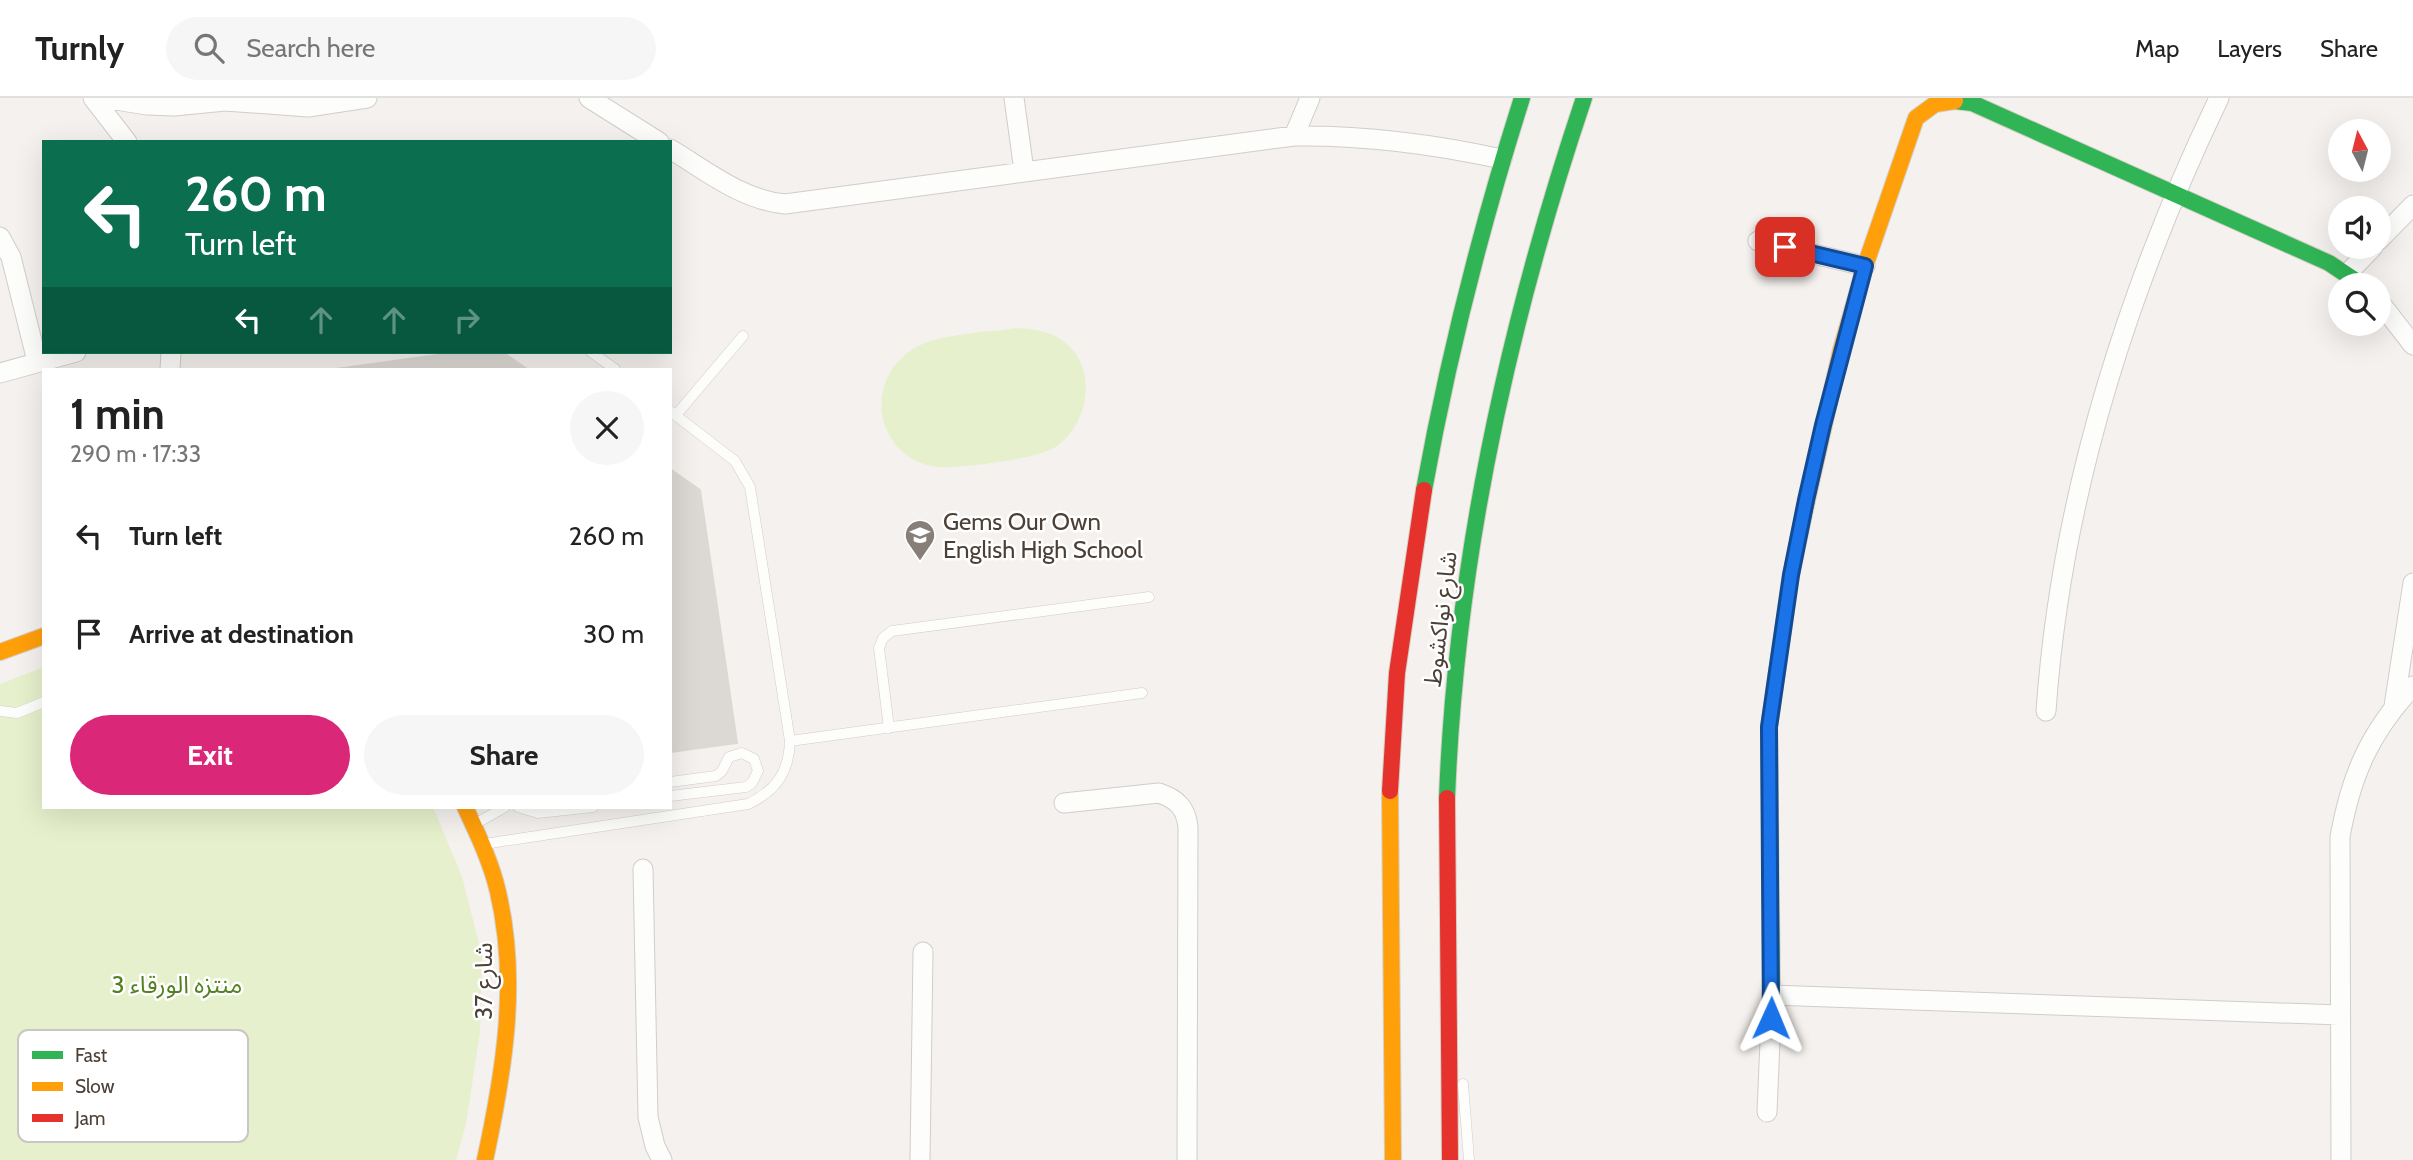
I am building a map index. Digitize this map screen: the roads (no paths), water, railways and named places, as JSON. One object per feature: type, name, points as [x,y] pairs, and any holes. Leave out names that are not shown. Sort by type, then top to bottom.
[{"type":"street","points":[[93,98],[125,140]]},
{"type":"street","points":[[103,98],[160,106],[225,101],[308,107],[367,98]]},
{"type":"street","points":[[589,98],[656,140]]},
{"type":"street","points":[[1014,98],[1024,171]]},
{"type":"street","points":[[1294,136],[1310,98]]},
{"type":"street","name":"شارع نواكشوط","points":[[1392,1160],[1389,866],[1392,737],[1400,648],[1422,494],[1443,390],[1467,286],[1522,98]]},
{"type":"street","name":"شارع نواكشوط","points":[[1450,1160],[1446,892],[1451,724],[1456,658],[1479,504],[1523,297],[1559,172],[1584,98]]},
{"type":"street","points":[[2046,710],[2056,603],[2077,498],[2121,343],[2177,195],[2219,98]]},
{"type":"street","points":[[1767,1112],[1772,995],[1769,727],[1789,588],[1823,425],[1865,266],[1916,118],[1935,102],[1947,99],[1972,103],[2329,263],[2345,273]]},
{"type":"street","points":[[672,150],[749,197],[785,204],[1294,136],[1418,142],[1503,159]]},
{"type":"street","points":[[2391,228],[2413,205]]},
{"type":"street","points":[[0,237],[12,257],[37,361]]},
{"type":"street","points":[[1758,241],[1865,266]]},
{"type":"street","points":[[2391,317],[2413,345]]},
{"type":"street","points":[[0,373],[67,354]]},
{"type":"street","points":[[2394,706],[2413,583]]},
{"type":"street","points":[[0,652],[42,637]]},
{"type":"street","points":[[2341,1160],[2340,837],[2346,802],[2357,768],[2373,735],[2413,686]]},
{"type":"street","points":[[1064,803],[1159,793],[1171,797],[1186,815],[1187,1160]]},
{"type":"street","name":"شارع 37","points":[[466,809],[496,880],[505,916],[509,954],[504,1058],[497,1110],[485,1160]]},
{"type":"street","points":[[643,869],[648,1117],[655,1146],[662,1160]]},
{"type":"street","points":[[920,1160],[923,952]]},
{"type":"street","points":[[1772,995],[2340,1014]]},
{"type":"lane","points":[[483,844],[748,804],[775,787],[787,765],[790,741],[750,487],[735,461],[673,413],[743,336]]},
{"type":"lane","points":[[594,354],[614,368]]},
{"type":"lane","points":[[889,728],[879,648],[883,638],[892,631],[1149,597]]},
{"type":"lane","points":[[790,741],[1142,693]]},
{"type":"lane","points":[[0,711],[17,712],[42,703]]},
{"type":"lane","points":[[1451,724],[1460,752],[1459,784]]},
{"type":"lane","points":[[672,782],[716,776],[722,771],[729,757],[735,754],[748,754],[757,764],[757,778],[747,787],[672,796]]},
{"type":"lane","points":[[474,824],[501,809]]},
{"type":"lane","points":[[525,809],[538,813],[575,809]]},
{"type":"lane","points":[[1459,844],[1460,981]]},
{"type":"lane","points":[[1462,1073],[1469,1160]]},
{"type":"place","name":"Gems Our Own English High School","points":[[920,562]]},
{"type":"park label","name":"منتزه الورقاء 3","points":[[177,984]]}]
